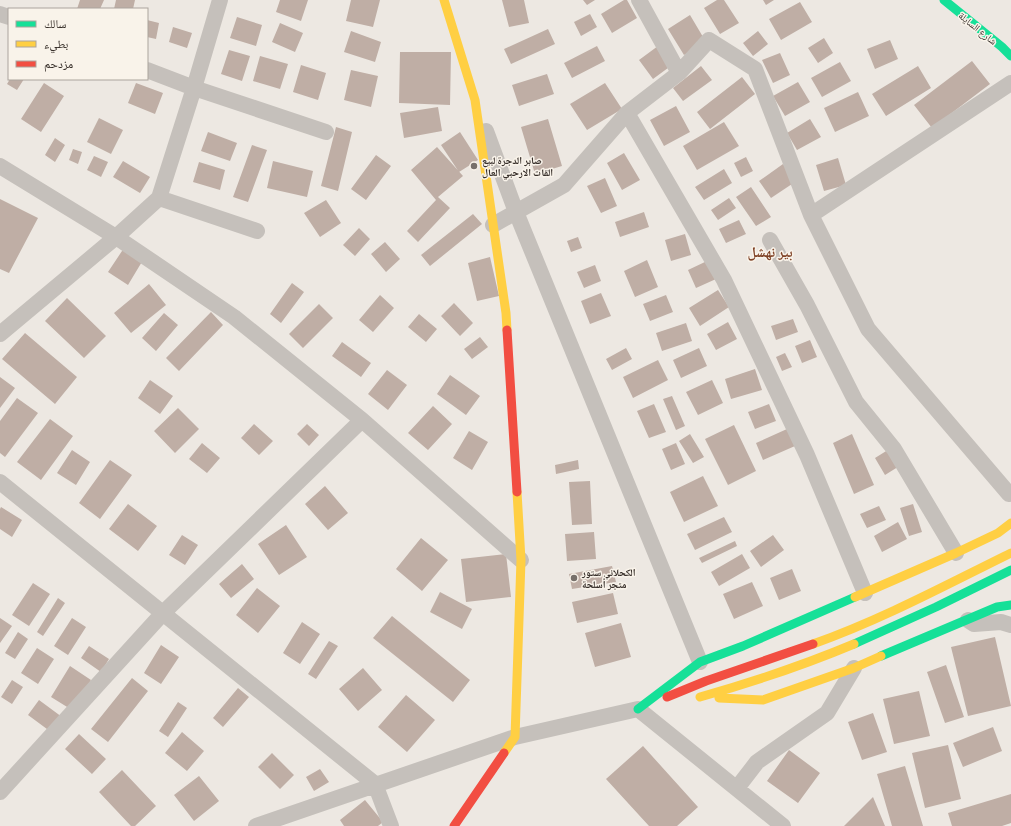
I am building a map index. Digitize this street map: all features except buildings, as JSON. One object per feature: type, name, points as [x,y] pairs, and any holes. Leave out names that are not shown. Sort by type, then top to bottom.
[{"type":"street","points":[[0,334],[116,237],[159,198],[220,0]]},
{"type":"street","points":[[444,0],[475,100],[516,212],[700,662]]},
{"type":"street","points":[[639,0],[679,72]]},
{"type":"street","name":"شارع السايلة","points":[[944,0],[1011,56]]},
{"type":"street","points":[[493,225],[564,185],[627,113],[679,72],[708,40],[755,69],[811,215],[868,329],[1009,494]]},
{"type":"street","points":[[148,70],[194,88],[326,132]]},
{"type":"street","points":[[811,215],[1011,84]]},
{"type":"street","points":[[454,826],[515,737],[521,560],[506,313],[475,100]]},
{"type":"street","points":[[627,113],[724,280],[807,455],[865,593]]},
{"type":"street","points":[[0,166],[116,237],[234,317],[362,420],[521,560]]},
{"type":"street","points":[[159,198],[257,231]]},
{"type":"street","points":[[770,240],[807,305],[856,402],[894,449],[956,553]]},
{"type":"street","points":[[0,792],[163,613],[362,420]]},
{"type":"street","points":[[0,482],[375,784],[391,826]]},
{"type":"street","points":[[638,709],[700,662],[743,646],[956,553],[998,533],[1011,523]]},
{"type":"street","points":[[638,709],[706,681],[832,637],[911,602],[1011,553]]},
{"type":"street","points":[[256,826],[515,737],[638,709],[702,697],[758,681],[840,650],[918,616],[1011,570]]},
{"type":"street","points":[[702,697],[763,700],[854,668],[997,607],[1011,605]]},
{"type":"street","points":[[968,620],[974,624],[1001,622],[1011,625]]},
{"type":"street","points":[[737,788],[757,762],[827,713],[854,668]]},
{"type":"street","points":[[638,709],[783,826]]},
{"type":"traffic: fast","points":[[944,0],[1011,56]]},
{"type":"traffic: fast","points":[[854,644],[936,607],[1011,570]]},
{"type":"traffic: fast","points":[[638,709],[700,662],[743,646],[855,597]]},
{"type":"traffic: fast","points":[[881,656],[997,607],[1011,605]]},
{"type":"traffic: slow","points":[[444,0],[475,100],[506,313],[507,330]]},
{"type":"traffic: slow","points":[[504,753],[515,737],[521,560],[517,492]]},
{"type":"traffic: slow","points":[[855,597],[956,553],[998,533],[1011,523]]},
{"type":"traffic: slow","points":[[813,644],[838,635],[888,613],[938,590],[1011,553]]},
{"type":"traffic: slow","points":[[700,697],[778,673],[854,644]]},
{"type":"traffic: slow","points":[[719,698],[763,700],[854,668],[881,656]]},
{"type":"traffic: jam","points":[[507,330],[517,492]]},
{"type":"traffic: jam","points":[[667,697],[706,681],[813,644]]},
{"type":"traffic: jam","points":[[454,826],[504,753]]},
{"type":"place","name":"صابر الدجرة لبيع القات الارحبي العال","points":[[474,166]]},
{"type":"place","name":"الكحلاني ستور متجر أسلحة","points":[[574,578]]},
{"type":"district","name":"بير نهشل","points":[[770,252]]}]
